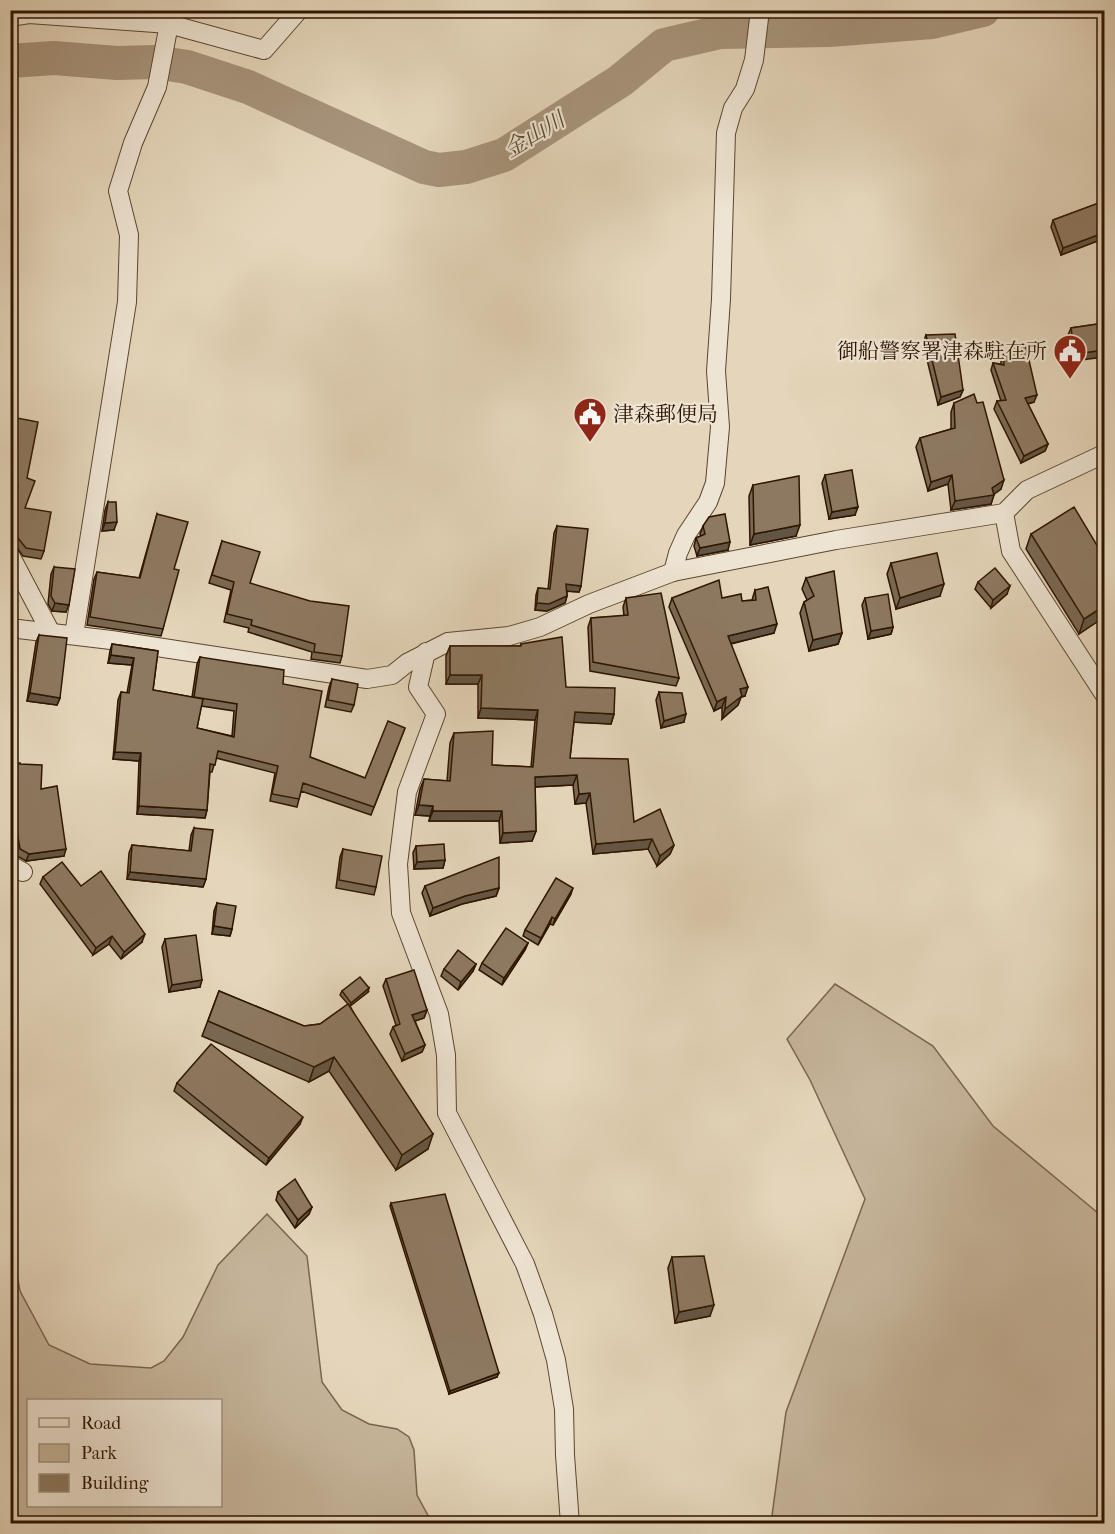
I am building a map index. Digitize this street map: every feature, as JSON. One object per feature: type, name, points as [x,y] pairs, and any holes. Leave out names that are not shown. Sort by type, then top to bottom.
[{"type":"street","points":[[10,16],[29,15],[168,32],[264,50],[299,10]]},
{"type":"street","points":[[673,572],[682,544],[708,502],[715,483],[720,427],[716,371],[721,299],[726,133],[733,108],[745,89],[754,60],[760,10]]},
{"type":"street","points":[[74,635],[127,302],[129,236],[118,191],[133,143],[157,87],[168,32]]},
{"type":"street","points":[[10,628],[74,635],[367,679],[392,675],[426,652],[448,642],[509,636],[540,627],[589,604],[673,572],[836,540],[1004,513],[1027,490],[1104,454]]},
{"type":"street","points":[[1004,513],[1011,551],[1104,694]]},
{"type":"street","points":[[10,555],[51,633]]},
{"type":"street","points":[[426,652],[418,687],[436,714],[407,792],[398,864],[401,913],[439,1014],[446,1055],[447,1113],[525,1264],[556,1360],[564,1409],[570,1524]]},
{"type":"green space","points":[[835,984],[933,1046],[993,1126],[1104,1218],[1104,1523],[771,1523],[786,1412],[865,1199],[810,1080],[787,1039]]},
{"type":"green space","points":[[267,1214],[307,1256],[322,1382],[342,1410],[369,1424],[397,1429],[409,1437],[414,1450],[417,1495],[432,1523],[11,1523],[11,1241],[20,1291],[49,1345],[90,1364],[151,1368],[164,1361],[183,1337],[218,1265]]},
{"type":"building","points":[[1104,201],[1104,238],[1103,233],[1063,248],[1053,220]]},
{"type":"building","points":[[1104,323],[1104,350],[1075,354],[1071,328]]},
{"type":"building","points":[[955,334],[963,390],[941,397],[926,335]]},
{"type":"building","points":[[1025,343],[1037,395],[1025,398],[1048,444],[1024,456],[997,401],[1006,400],[993,363],[1004,365],[1004,353]]},
{"type":"building","points":[[974,394],[977,403],[983,402],[1004,480],[992,488],[994,495],[955,501],[952,475],[931,482],[920,438],[955,428],[954,403]]},
{"type":"building","points":[[17,418],[38,422],[27,478],[35,481],[25,508],[51,512],[44,551],[26,548],[18,538],[10,537],[10,507],[18,487],[10,485],[10,452]]},
{"type":"building","points":[[852,470],[858,507],[832,512],[825,475]]},
{"type":"building","points":[[799,476],[800,525],[754,534],[753,485]]},
{"type":"building","points":[[108,502],[116,502],[117,522],[105,523]]},
{"type":"building","points":[[1074,507],[1104,557],[1104,606],[1084,619],[1031,534]]},
{"type":"building","points":[[157,514],[188,522],[174,569],[179,570],[163,629],[90,617],[97,572],[140,578]]},
{"type":"building","points":[[725,514],[730,542],[700,548],[696,538],[705,534],[703,526],[709,517]]},
{"type":"building","points":[[557,526],[588,529],[581,586],[566,584],[567,596],[549,604],[537,603],[538,588],[550,589]]},
{"type":"building","points":[[222,541],[260,552],[250,583],[310,601],[349,606],[342,656],[314,652],[315,644],[251,625],[252,620],[227,614],[234,582],[212,575]]},
{"type":"building","points":[[937,553],[944,584],[900,598],[891,563]]},
{"type":"building","points":[[10,567],[14,574],[10,598]]},
{"type":"building","points":[[54,567],[75,569],[69,605],[55,603],[51,596]]},
{"type":"building","points":[[995,568],[1010,586],[993,600],[978,582]]},
{"type":"building","points":[[834,571],[842,633],[813,640],[804,602],[814,596],[806,578]]},
{"type":"building","points":[[719,580],[722,598],[741,594],[742,601],[756,600],[755,590],[768,587],[777,624],[728,636],[748,687],[740,689],[742,696],[725,709],[726,697],[717,702],[672,598]]},
{"type":"building","points":[[661,593],[679,678],[593,662],[591,618],[628,615],[626,598]]},
{"type":"building","points":[[888,594],[893,627],[871,631],[865,598]]},
{"type":"building","points":[[39,635],[67,638],[60,698],[30,693]]},
{"type":"building","points":[[562,637],[566,687],[615,688],[614,714],[575,712],[570,758],[628,759],[634,822],[660,809],[674,845],[660,856],[652,839],[596,844],[590,793],[579,794],[577,775],[535,777],[536,831],[503,833],[502,811],[433,811],[433,806],[419,805],[424,779],[450,781],[454,733],[493,731],[492,765],[533,767],[538,710],[481,708],[482,675],[450,675],[450,646],[521,646],[521,644]]},
{"type":"building","points":[[112,644],[158,651],[153,690],[203,699],[197,728],[234,737],[237,704],[194,697],[200,657],[284,670],[283,684],[322,691],[310,757],[365,778],[388,721],[405,728],[374,807],[303,783],[299,799],[272,794],[278,766],[218,751],[215,765],[210,764],[207,810],[139,806],[141,753],[115,752],[121,692],[129,693],[134,658],[111,655]]},
{"type":"building","points":[[332,679],[358,684],[354,705],[328,700]]},
{"type":"building","points":[[659,692],[682,693],[686,714],[664,721]]},
{"type":"building","points":[[10,763],[42,765],[41,789],[57,786],[66,849],[29,854],[20,849],[10,789]]},
{"type":"building","points":[[194,828],[213,830],[206,879],[130,872],[132,845],[191,851]]},
{"type":"building","points":[[444,844],[445,860],[417,862],[416,846]]},
{"type":"building","points":[[343,849],[382,856],[376,887],[339,880]]},
{"type":"building","points":[[499,857],[499,888],[465,896],[433,908],[425,886]]},
{"type":"building","points":[[62,862],[81,886],[101,871],[145,934],[124,952],[112,936],[96,948],[43,877]]},
{"type":"building","points":[[556,878],[573,888],[555,919],[552,917],[541,938],[525,930]]},
{"type":"building","points":[[217,903],[236,906],[232,929],[214,926]]},
{"type":"building","points":[[506,928],[528,943],[504,978],[482,963]]},
{"type":"building","points":[[196,935],[202,980],[172,985],[165,939]]},
{"type":"building","points":[[458,950],[476,964],[461,982],[444,969]]},
{"type":"building","points":[[414,970],[427,1010],[412,1015],[425,1045],[405,1054],[393,1027],[400,1024],[386,979]]},
{"type":"building","points":[[360,977],[369,988],[351,1003],[342,991]]},
{"type":"building","points":[[219,991],[304,1026],[320,1024],[348,1004],[433,1134],[402,1155],[334,1057],[314,1067],[208,1021]]},
{"type":"building","points":[[211,1044],[303,1117],[269,1158],[177,1083]]},
{"type":"building","points":[[295,1179],[312,1207],[298,1220],[278,1192]]},
{"type":"building","points":[[445,1194],[499,1373],[450,1391],[391,1203]]},
{"type":"building","points":[[704,1256],[714,1305],[679,1312],[672,1257]]},
{"type":"waterway","name":"金山川","points":[[10,61],[54,58],[117,63],[156,62],[187,67],[248,87],[424,167],[439,170],[466,167],[504,155],[620,81],[664,45],[720,32],[829,30],[932,22],[983,10]]},
{"type":"place","name":"御船警察署津森駐在所","points":[[1070,380]]},
{"type":"place","name":"津森郵便局","points":[[590,443]]}]
